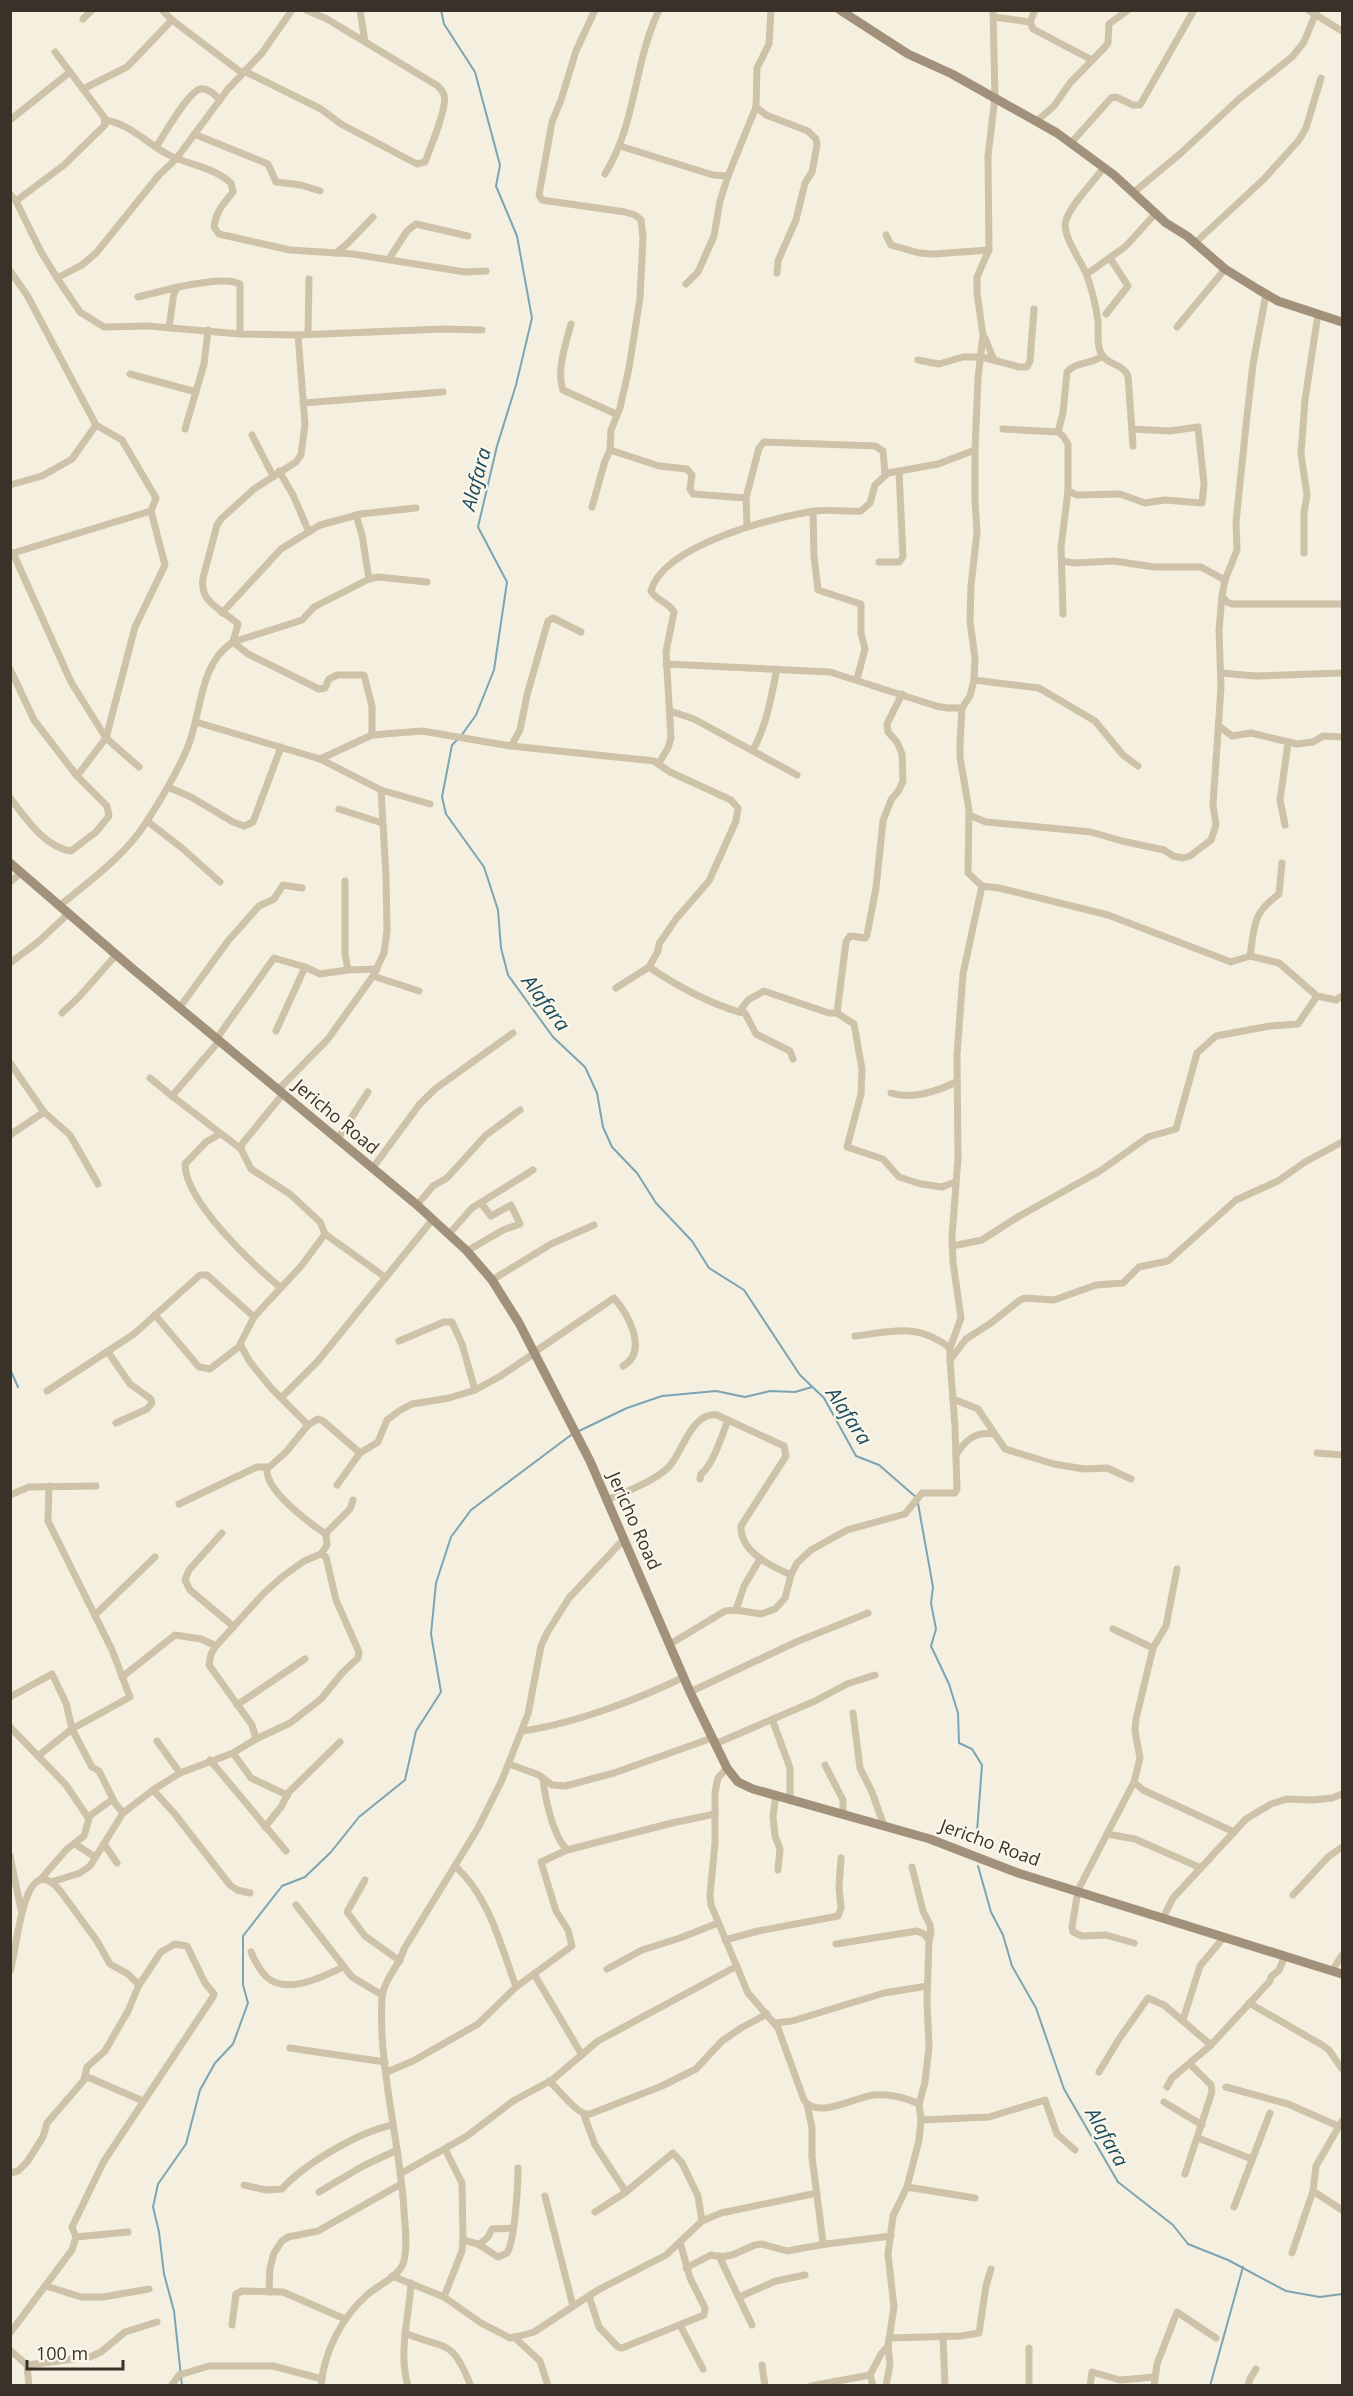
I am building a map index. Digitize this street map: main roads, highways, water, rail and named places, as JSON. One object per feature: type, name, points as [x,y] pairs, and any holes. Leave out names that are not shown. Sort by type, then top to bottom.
[{"type":"waterway","name":"Alafara","points":[[441,10],[444,24],[475,72],[500,165],[496,186],[517,236],[532,318],[516,385],[497,446],[478,527],[507,582],[494,670],[476,715],[461,736]]},
{"type":"waterway","name":"Alafara","points":[[457,740],[452,745],[442,797],[446,814],[484,867],[498,910],[501,948],[508,975],[553,1037],[585,1067],[597,1093],[603,1127],[612,1147],[637,1173],[656,1203],[692,1241],[709,1268],[744,1290],[800,1375],[824,1398],[856,1456],[879,1465],[917,1498],[933,1587],[931,1603],[936,1629],[931,1646],[949,1684],[958,1713],[959,1743],[972,1749],[982,1765],[976,1845]]},
{"type":"waterway","points":[[10,1369],[18,1387]]},
{"type":"waterway","points":[[579,1431],[627,1408],[662,1396],[716,1391],[745,1397],[770,1391],[795,1392],[812,1387]]},
{"type":"waterway","points":[[182,2386],[174,2311],[164,2274],[159,2232],[153,2207],[158,2184],[186,2144],[200,2090],[215,2063],[233,2044],[248,2003],[243,1985],[243,1936],[282,1886],[305,1877],[331,1852],[359,1817],[405,1780],[416,1731],[441,1692],[431,1634],[436,1583],[451,1537],[471,1510],[571,1435]]},
{"type":"waterway","name":"Alafara","points":[[978,1866],[991,1912],[1003,1935],[1012,1966],[1036,2008],[1064,2089],[1118,2182],[1173,2225],[1188,2244],[1228,2260],[1286,2291],[1320,2297],[1342,2294]]},
{"type":"waterway","points":[[1210,2386],[1243,2267]]}]
